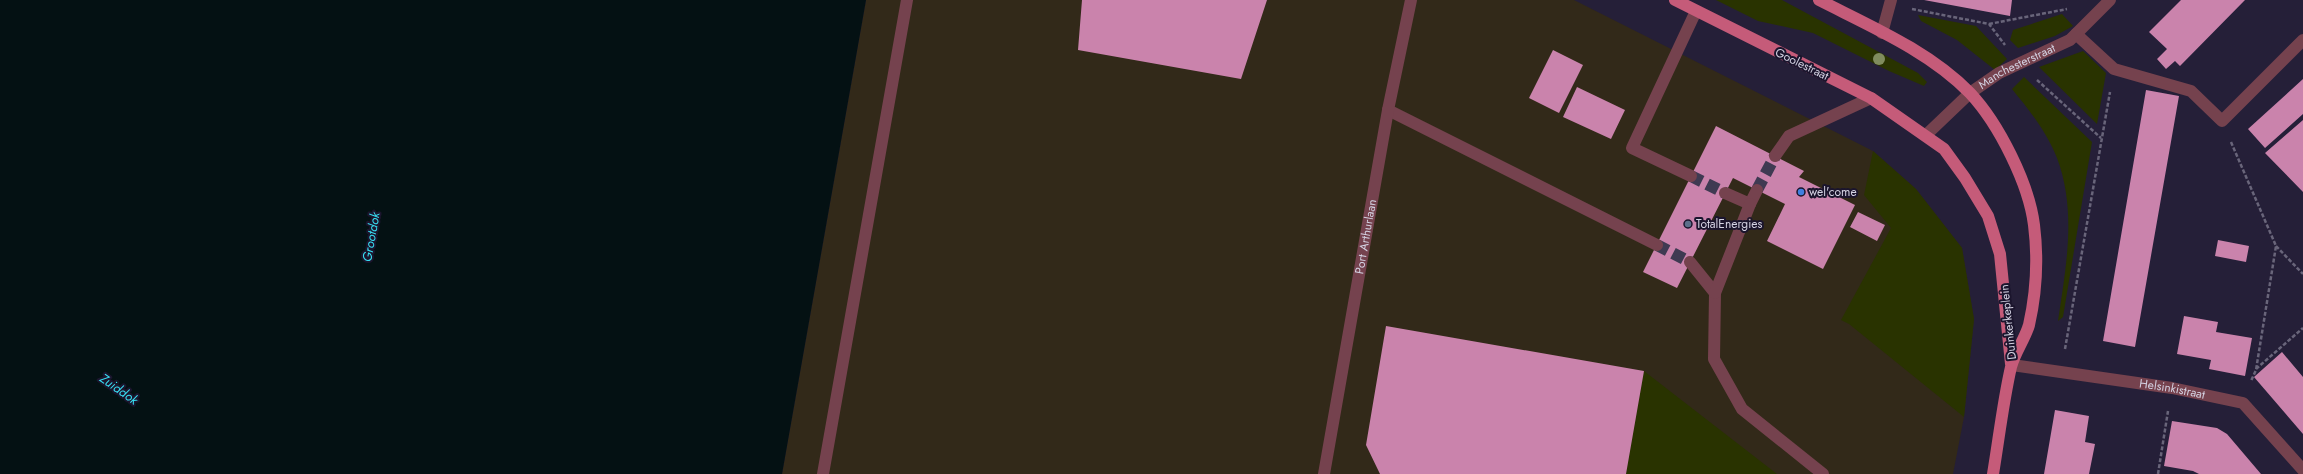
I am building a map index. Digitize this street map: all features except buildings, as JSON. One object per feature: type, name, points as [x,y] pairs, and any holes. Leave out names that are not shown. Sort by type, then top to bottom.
[{"type":"main road","name":"Goolestraat","points":[[1675,0],[1871,98],[1926,135]]},
{"type":"main road","points":[[1819,0],[1882,33],[1930,61],[1970,94]]},
{"type":"main road","name":"Duinkerkeplein","points":[[1970,94],[1999,132],[2025,190],[2034,224],[2036,266],[2029,325],[2012,365]]},
{"type":"main road","name":"Duinkerkeplein","points":[[1926,135],[1944,149],[1965,178],[1988,216],[2000,254],[2012,365]]},
{"type":"main road","points":[[1993,474],[2012,365]]},
{"type":"street","points":[[823,474],[907,0]]},
{"type":"street","name":"Port Arthurlaan","points":[[1324,474],[1388,110],[1411,0]]},
{"type":"street","points":[[1882,33],[1891,0]]},
{"type":"street","name":"Manchesterstraat","points":[[1926,135],[1970,94],[1999,73],[2070,40],[2110,0]]},
{"type":"street","points":[[1691,176],[1632,148],[1696,11]]},
{"type":"street","points":[[2076,34],[2114,69],[2191,91],[2222,121],[2303,40]]},
{"type":"street","points":[[1775,156],[1789,136],[1871,98]]},
{"type":"street","points":[[1388,110],[1657,245]]},
{"type":"street","points":[[1757,190],[1750,204],[1715,294],[1714,359],[1742,409],[1823,474]]},
{"type":"street","points":[[1725,193],[1750,204]]},
{"type":"street","points":[[1690,262],[1715,294]]},
{"type":"street","name":"Helsinkistraat","points":[[2012,365],[2172,388],[2243,403]]},
{"type":"street","points":[[2243,403],[2303,470]]},
{"type":"path","points":[[1989,24],[2071,8]]},
{"type":"path","points":[[2061,372],[2114,69]]},
{"type":"path","points":[[2222,121],[2276,246],[2303,274]]},
{"type":"path","points":[[2243,403],[2256,370],[2276,246]]},
{"type":"path","points":[[2256,370],[2303,328]]},
{"type":"path","points":[[2158,474],[2172,388]]},
{"type":"shaded area","points":[[866,0],[1574,0],[1873,151],[1916,189],[1962,248],[1974,319],[1964,417],[1953,474],[782,474]]},
{"type":"green space","points":[[1716,0],[1782,0],[1918,73],[1927,82],[1924,86],[1889,71],[1813,33],[1758,21]]},
{"type":"green space","points":[[2062,14],[2073,26],[2055,36],[2018,48],[2010,40],[2013,30]]},
{"type":"green space","points":[[1918,15],[1976,26],[2007,59],[1995,70],[1957,40],[1921,21]]},
{"type":"green space","points":[[2083,51],[2106,73],[2097,124],[2039,67]]},
{"type":"green space","points":[[2024,77],[2092,142],[2063,317],[2058,321],[2068,239],[2067,198],[2063,178],[2053,148],[2037,122],[2012,89]]},
{"type":"green space","points":[[1873,151],[1916,189],[1962,248],[1974,319],[1964,417],[1849,324],[1841,320],[1891,228],[1864,195]]},
{"type":"green space","points":[[1644,371],[1777,474],[1626,474]]},
{"type":"water","points":[[0,0],[866,0],[782,474],[0,474]]},
{"type":"tunnel","points":[[1757,190],[1775,156]]},
{"type":"tunnel","points":[[1691,176],[1725,193]]},
{"type":"tunnel","points":[[1657,245],[1690,262]]},
{"type":"place","name":"wel'come","points":[[1801,192]]},
{"type":"place","name":"TotalEnergies","points":[[1688,224]]},
{"type":"water label","name":"Grootdok","points":[[371,237]]},
{"type":"water label","name":"Zuiddok","points":[[119,389]]}]
